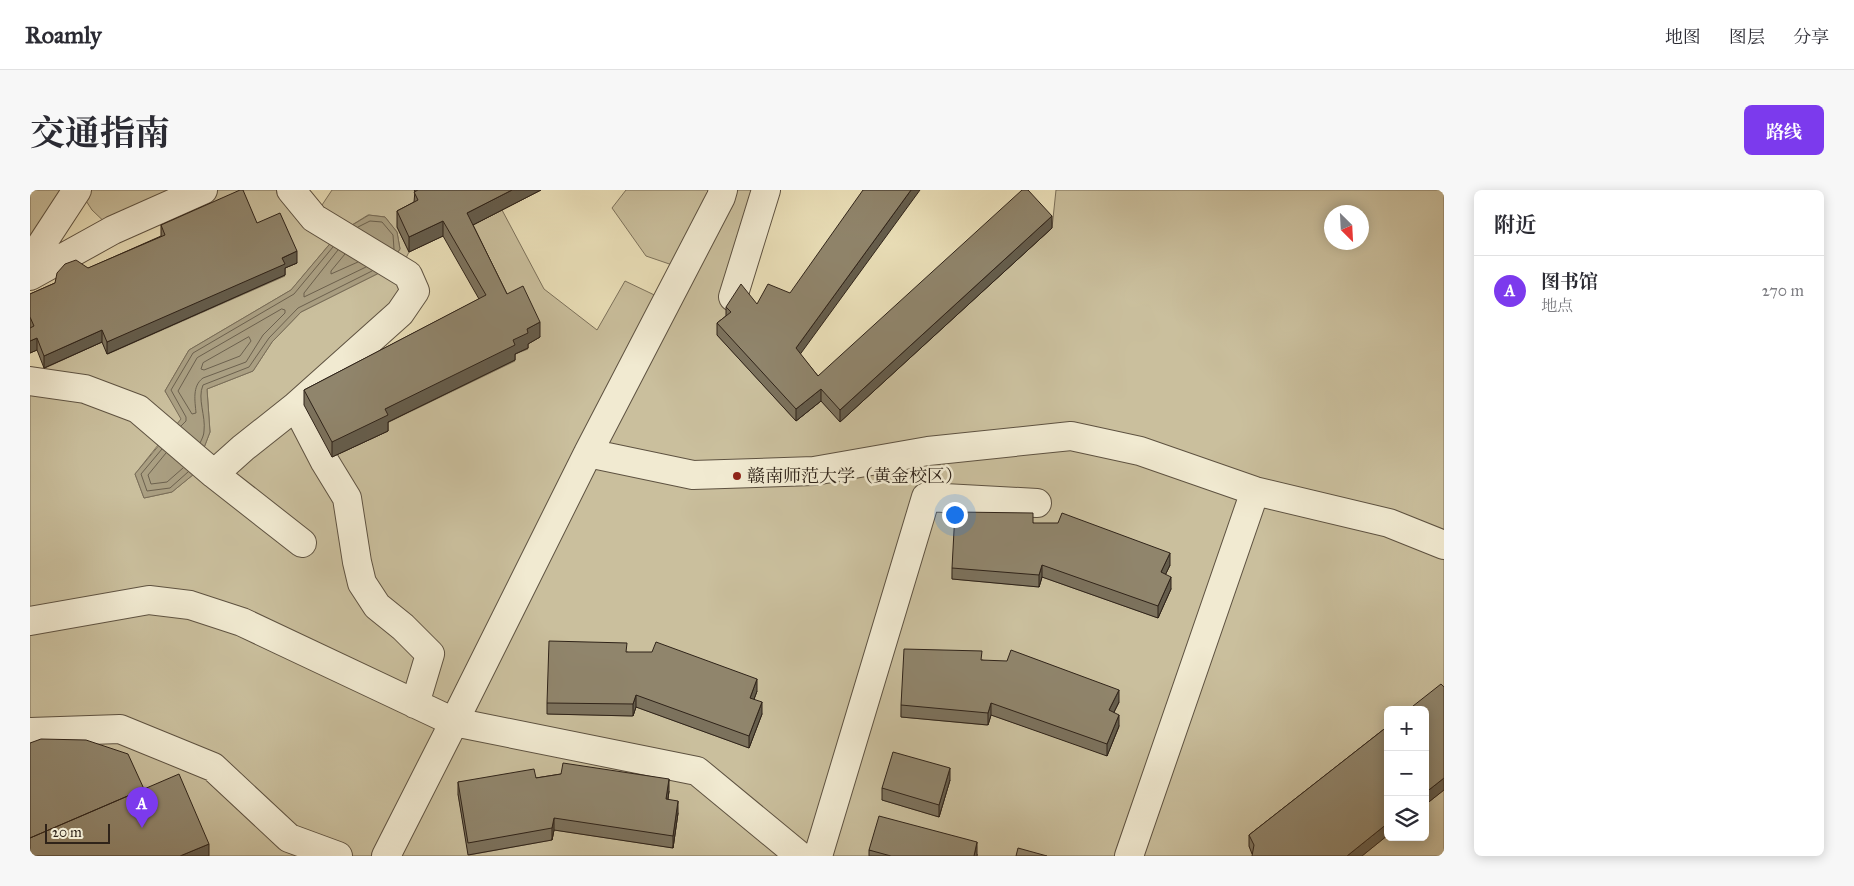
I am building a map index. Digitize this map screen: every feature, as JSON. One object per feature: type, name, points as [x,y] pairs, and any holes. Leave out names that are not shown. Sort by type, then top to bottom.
[{"type":"street","points":[[30,262],[77,190]]},
{"type":"street","points":[[30,276],[113,230],[203,190]]},
{"type":"street","points":[[214,474],[243,448],[296,406],[400,313],[415,291],[408,275],[314,218],[291,190]]},
{"type":"street","points":[[386,856],[588,453],[717,205],[723,190]]},
{"type":"street","points":[[733,297],[766,190]]},
{"type":"street","points":[[30,381],[85,389],[138,409],[214,474],[302,543]]},
{"type":"street","points":[[296,406],[347,498],[362,583],[377,606],[403,627],[430,654],[415,704]]},
{"type":"street","points":[[588,453],[693,475],[814,471],[928,451],[1071,436],[1140,451],[1256,491],[1389,523],[1444,544]]},
{"type":"street","points":[[1129,856],[1256,491]]},
{"type":"street","points":[[818,856],[926,497],[1037,503]]},
{"type":"street","points":[[30,620],[149,600],[190,604],[242,622],[454,722],[697,771],[800,856]]},
{"type":"street","points":[[30,732],[120,729],[213,767],[289,838],[338,856]]},
{"type":"shaded area","points":[[30,190],[77,190],[30,262]]},
{"type":"shaded area","name":"赣南师范大学（黄金校区）","points":[[79,190],[291,190],[314,217],[332,190],[414,190],[421,204],[414,207],[418,215],[397,227],[409,252],[400,270],[408,275],[415,291],[400,313],[296,406],[326,462],[332,457],[388,431],[385,424],[515,361],[513,355],[528,349],[527,344],[540,337],[523,302],[507,309],[467,228],[502,210],[544,289],[597,330],[625,281],[667,301],[684,269],[646,256],[612,208],[626,190],[766,190],[737,285],[741,296],[726,319],[731,324],[717,335],[796,421],[821,401],[840,421],[1052,228],[1056,190],[1444,190],[1444,699],[1441,696],[1428,706],[1384,706],[1384,741],[1249,846],[1254,856],[977,856],[977,854],[879,828],[871,856],[208,856],[179,789],[146,803],[128,766],[86,752],[41,751],[30,755],[30,395],[85,395],[130,419],[158,445],[135,474],[144,498],[172,492],[194,474],[210,432],[207,389],[253,371],[272,342],[301,312],[385,270],[400,249],[397,232],[385,217],[368,215],[339,233],[291,290],[189,350],[165,391],[182,419],[167,434],[138,409],[85,389],[30,381],[30,375],[102,342],[108,354],[285,276],[282,269],[297,263],[280,225],[257,235],[242,201],[203,218],[194,195],[113,230],[92,210]],"holes":[[[955,524],[1032,525],[1033,534],[1058,535],[1062,525],[1170,565],[1161,584],[1170,589],[1158,618],[1042,577],[1039,587],[952,579]],[[549,653],[626,654],[626,664],[652,664],[656,654],[757,691],[750,710],[761,714],[749,748],[636,707],[632,716],[548,714]],[[904,661],[981,663],[981,672],[1007,673],[1011,662],[1119,702],[1109,722],[1119,727],[1107,755],[991,715],[987,725],[901,717]],[[893,764],[950,780],[939,817],[882,800]],[[563,775],[669,791],[666,811],[678,813],[673,848],[554,830],[552,840],[469,855],[458,794],[534,781],[536,790],[561,786]]]},
{"type":"shaded area","points":[[1444,790],[1444,856],[1362,856],[1384,838],[1384,841],[1429,841],[1429,802]]},
{"type":"water","points":[[369,215],[385,217],[397,232],[400,249],[385,270],[301,312],[272,342],[253,371],[207,389],[210,432],[194,474],[172,492],[144,498],[135,474],[181,419],[165,391],[189,350],[291,290],[339,233]]},
{"type":"building","points":[[243,190],[257,223],[280,213],[297,251],[282,258],[285,264],[107,342],[102,330],[44,356],[37,338],[30,341],[30,328],[34,326],[30,317],[30,294],[55,283],[57,273],[65,264],[76,260],[88,268],[165,235],[161,225]]},
{"type":"building","points":[[418,190],[512,190],[467,213],[507,294],[523,286],[540,322],[527,329],[528,333],[513,340],[515,345],[385,409],[388,415],[332,442],[304,390],[486,295],[443,221],[409,237],[397,211],[418,200],[414,192]]},
{"type":"building","points":[[863,190],[911,190],[796,348],[818,376],[1022,190],[1028,190],[1052,216],[840,410],[821,389],[796,409],[717,323],[731,312],[726,307],[741,284],[757,304],[768,284],[790,293]]},
{"type":"building","points":[[955,512],[1033,513],[1033,523],[1058,523],[1062,513],[1170,553],[1161,572],[1171,577],[1158,606],[1042,565],[1039,575],[952,568]]},
{"type":"building","points":[[549,641],[627,643],[626,652],[652,652],[656,642],[757,679],[750,698],[762,702],[749,736],[636,695],[633,704],[547,703]]},
{"type":"building","points":[[904,649],[982,651],[981,660],[1007,661],[1011,650],[1119,690],[1109,710],[1119,715],[1107,744],[991,703],[988,713],[901,705]]},
{"type":"building","points":[[1441,684],[1444,687],[1444,778],[1429,790],[1429,706],[1413,706]]},
{"type":"building","points":[[1384,729],[1384,826],[1347,856],[1252,856],[1254,845],[1249,835]]},
{"type":"building","points":[[41,739],[86,740],[128,754],[144,789],[30,838],[30,743]]},
{"type":"building","points":[[893,752],[950,768],[939,805],[882,788]]},
{"type":"building","points":[[563,763],[669,779],[666,799],[678,801],[673,836],[554,818],[552,828],[468,843],[458,782],[534,769],[536,778],[561,774]]},
{"type":"building","points":[[179,774],[209,844],[180,856],[30,856],[30,838]]},
{"type":"building","points":[[879,816],[977,842],[974,856],[891,856],[869,850]]},
{"type":"building","points":[[1018,848],[1047,856],[1016,856]]},
{"type":"place","name":"赣南师范大学（黄金校区）","points":[[737,476]]},
{"type":"place","name":"图书馆","points":[[142,828]]}]
